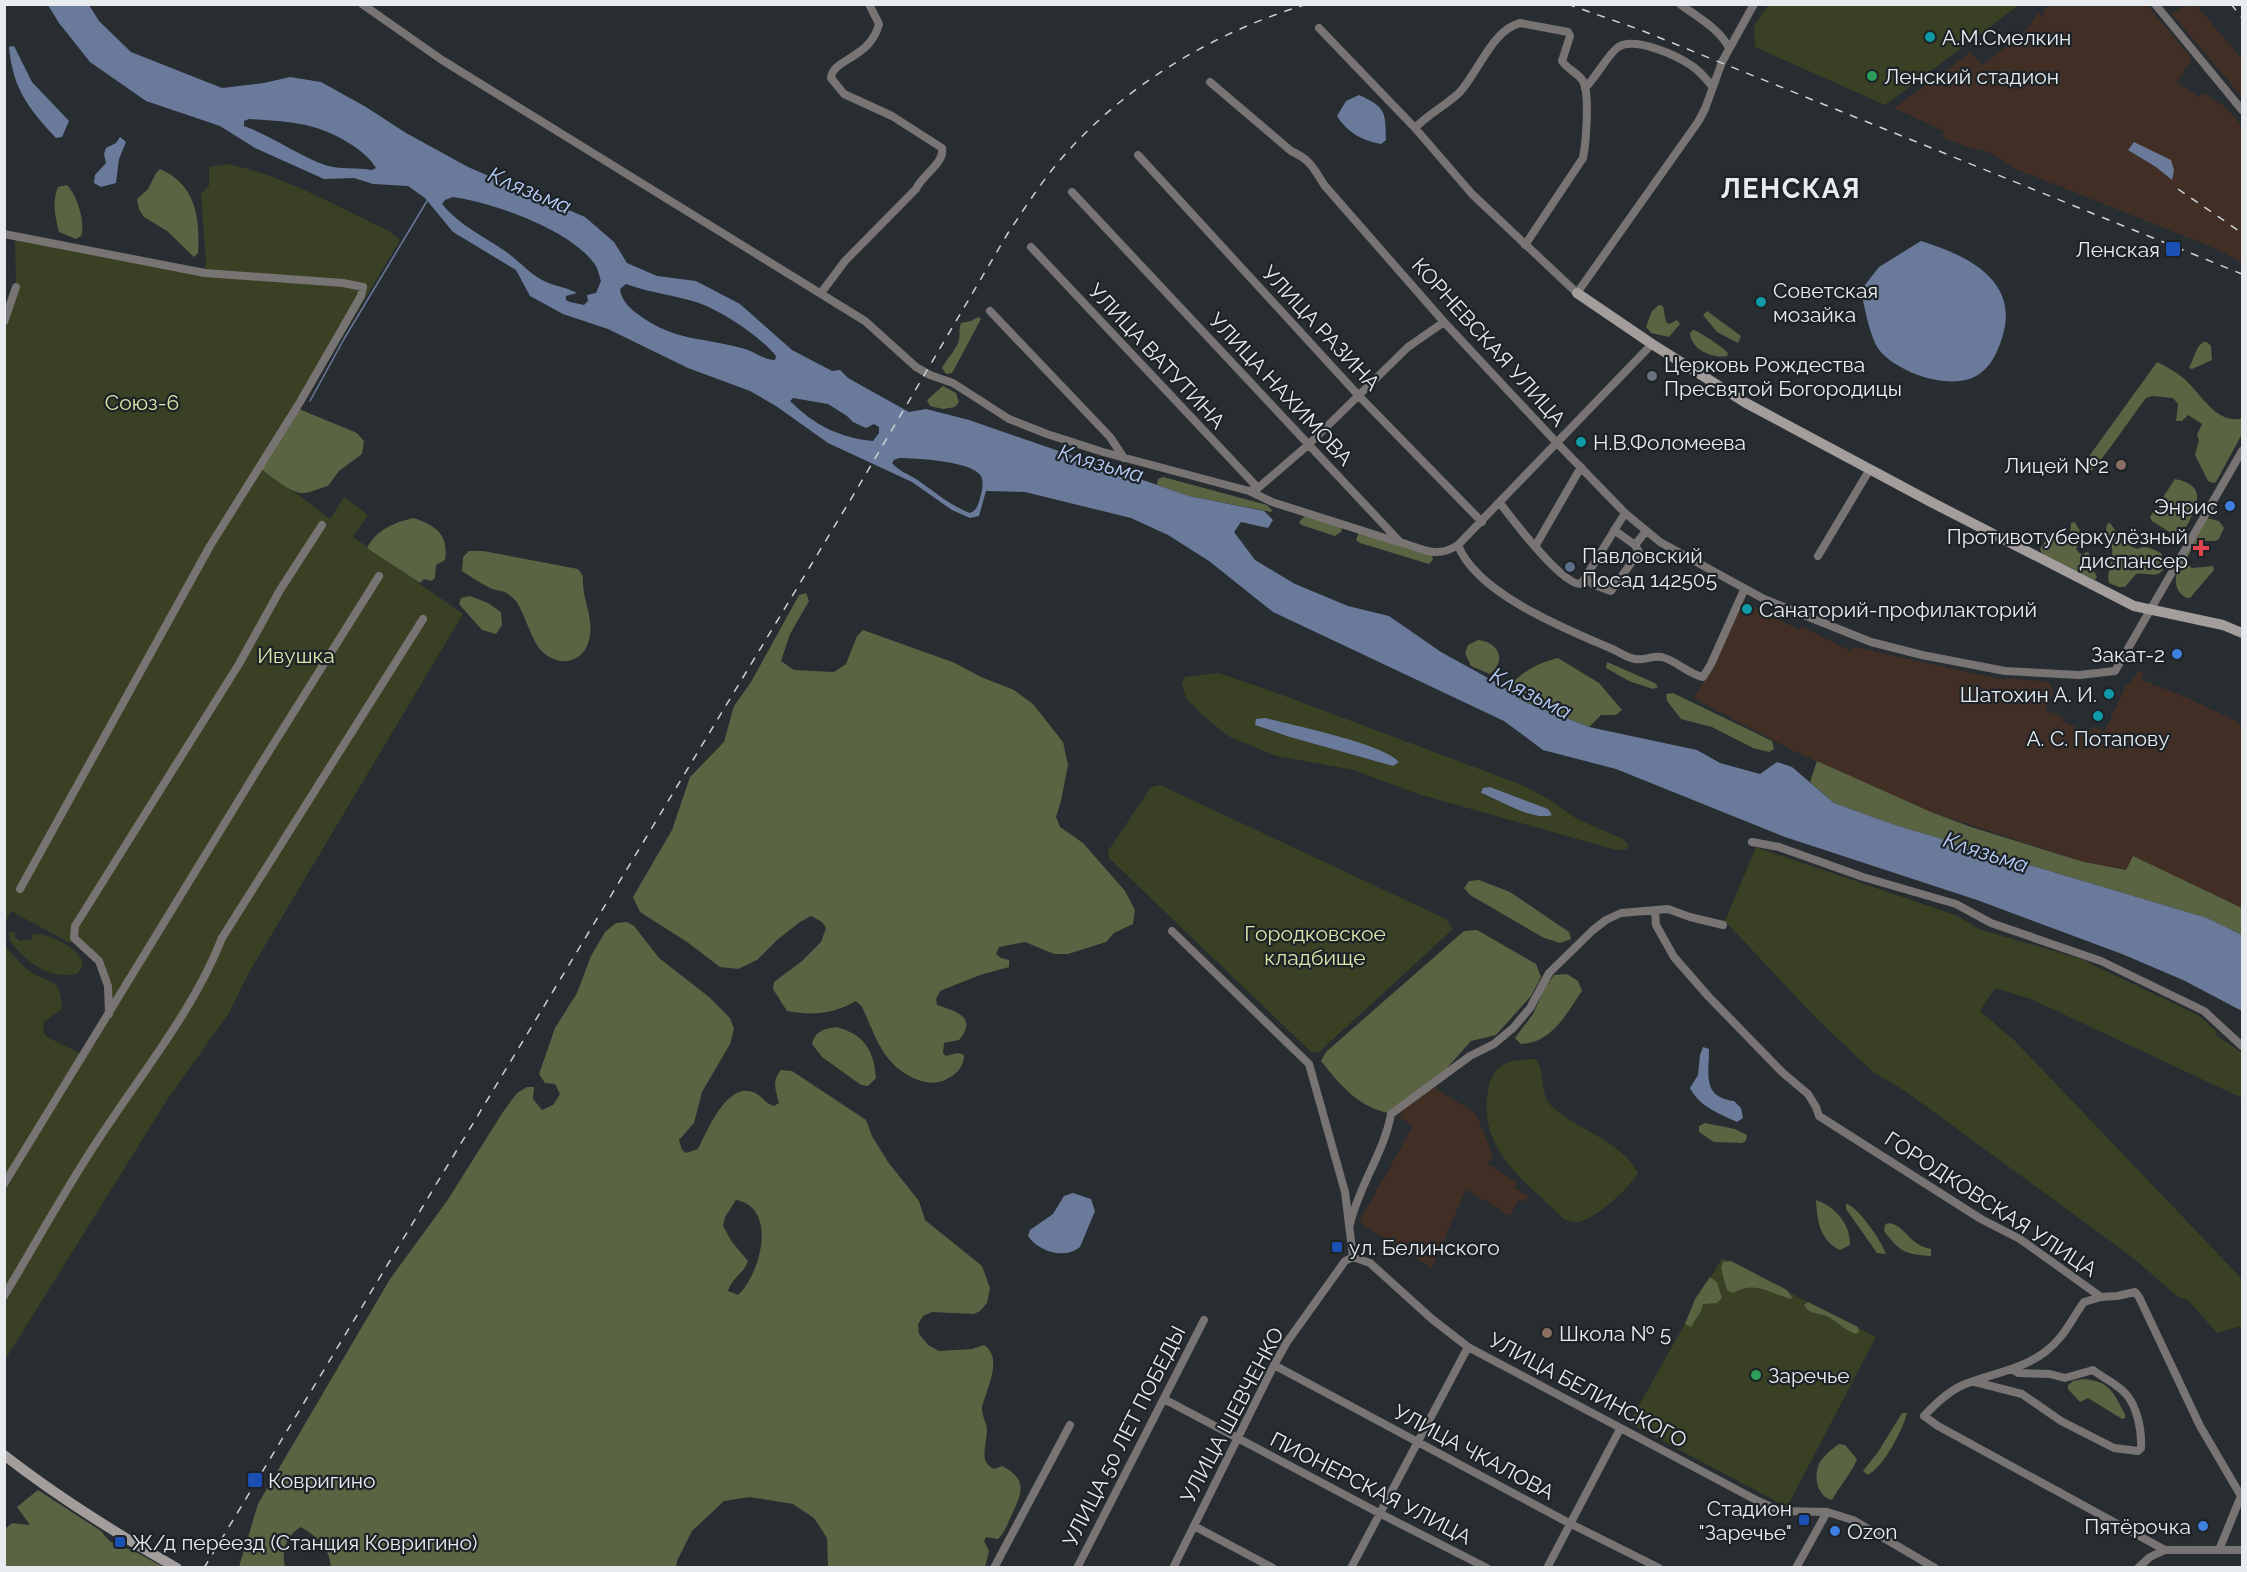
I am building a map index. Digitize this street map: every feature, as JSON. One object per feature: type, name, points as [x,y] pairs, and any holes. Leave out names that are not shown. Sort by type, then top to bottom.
[{"type":"street","points":[[362,4],[442,60],[865,321],[916,367],[953,383],[1009,419],[1047,434],[1124,458],[1254,490],[1272,502],[1400,542],[1443,553],[1458,545],[1652,344]]},
{"type":"street","points":[[821,293],[845,261],[916,189],[923,177],[941,159],[943,153],[942,148],[892,116],[844,94],[831,78],[835,66],[856,55],[874,40],[879,24],[868,4]]},
{"type":"street","points":[[1680,4],[1715,30],[1725,39],[1729,48]]},
{"type":"street","points":[[1577,293],[1698,122],[1729,48],[1754,4]]},
{"type":"street","points":[[2155,4],[2242,110]]},
{"type":"street","points":[[1415,128],[1426,116],[1458,93],[1495,42],[1513,25],[1520,23],[1568,33],[1570,36],[1562,61],[1580,77],[1585,88],[1586,144],[1583,158],[1525,245]]},
{"type":"street","points":[[1319,28],[1415,128],[1472,194],[1525,245],[1577,293],[1652,344],[1746,403],[2134,606],[2223,625],[2242,633]]},
{"type":"street","points":[[1585,88],[1618,47],[1638,43],[1693,66],[1712,86]]},
{"type":"street","name":"КОРНЕВСКАЯ УЛИЦА","points":[[1210,82],[1291,151],[1312,164],[1325,186],[1444,322],[1557,443],[1625,513],[1646,531],[1687,558],[1744,590],[1850,635],[1922,655],[2005,671],[2079,675],[2115,671],[2149,610]]},
{"type":"street","name":"УЛИЦА РАЗИНА","points":[[1138,156],[1359,396],[1482,522]]},
{"type":"street","name":"УЛИЦА НАХИМОВА","points":[[1072,192],[1400,542]]},
{"type":"street","points":[[6,232],[159,266],[205,273],[344,283],[363,287],[361,296],[300,402],[210,546],[20,889]]},
{"type":"street","name":"УЛИЦА ВАТУТИНА","points":[[1031,248],[1254,490]]},
{"type":"street","points":[[4,322],[16,287]]},
{"type":"street","points":[[990,311],[1110,438],[1124,458]]},
{"type":"street","points":[[1254,490],[1308,445],[1408,347],[1444,322]]},
{"type":"street","points":[[2149,610],[2242,451]]},
{"type":"street","points":[[1536,545],[1581,467]]},
{"type":"street","points":[[1818,556],[1870,469]]},
{"type":"street","points":[[1500,503],[1554,569],[1577,585],[1581,584],[1625,513]]},
{"type":"street","points":[[109,1014],[108,986],[99,961],[74,938],[75,927],[239,664],[280,590],[322,525]]},
{"type":"street","points":[[1585,578],[1594,585],[1611,591],[1639,552],[1635,545],[1614,530]]},
{"type":"street","points":[[1635,545],[1646,531]]},
{"type":"street","points":[[1458,545],[1462,555],[1474,571],[1517,604],[1584,638],[1634,659],[1650,656],[1662,657],[1702,677],[1711,664],[1744,590]]},
{"type":"street","points":[[4,1184],[379,576]]},
{"type":"street","points":[[4,1296],[104,1130],[156,1056],[213,962],[222,938],[423,619]]},
{"type":"street","points":[[1752,842],[1779,847],[1863,877],[1956,904],[1991,923],[2101,961],[2204,1011],[2242,1046]]},
{"type":"street","points":[[1350,1224],[1354,1208],[1385,1138],[1391,1114],[1470,1056],[1494,1044],[1513,1028],[1530,1008],[1549,973],[1593,930],[1606,920],[1621,913],[1668,909],[1723,925]]},
{"type":"street","name":"ГОРОДКОВСКАЯ УЛИЦА","points":[[1655,910],[1656,925],[1674,957],[1708,996],[1783,1073],[1808,1094],[1819,1116],[1981,1219],[2019,1239],[2101,1297],[2135,1292],[2200,1426],[2242,1496],[2219,1550]]},
{"type":"street","points":[[1172,931],[1309,1064],[1343,1182],[1353,1257]]},
{"type":"street","name":"УЛИЦА БЕЛИНСКОГО","points":[[1353,1257],[1370,1263],[1432,1319],[1468,1347],[1620,1429],[1781,1511],[1827,1512],[1853,1520],[1935,1568]]},
{"type":"street","name":"УЛИЦА ШЕВЧЕНКО","points":[[1173,1568],[1287,1342],[1345,1261],[1353,1257]]},
{"type":"street","points":[[2101,1297],[2084,1302],[2061,1339],[2043,1354],[2012,1369],[1962,1386],[1937,1401],[1924,1416],[1938,1426],[2165,1550]]},
{"type":"street","name":"УЛИЦА 50 ЛЕТ ПОБЕДЫ","points":[[1077,1568],[1204,1320]]},
{"type":"street","points":[[1351,1568],[1468,1347]]},
{"type":"street","name":"УЛИЦА ЧКАЛОВА","points":[[1275,1365],[1569,1523],[1659,1568]]},
{"type":"street","points":[[1974,1382],[2022,1394],[2061,1422],[2114,1448],[2138,1451],[2141,1448],[2142,1441],[2134,1407],[2125,1393],[2093,1370],[2065,1378],[2050,1374],[2018,1373],[2012,1369]]},
{"type":"street","name":"ПИОНЕРСКАЯ УЛИЦА","points":[[1164,1399],[1238,1440],[1487,1568]]},
{"type":"street","points":[[994,1568],[1070,1425]]},
{"type":"street","points":[[1547,1568],[1620,1429]]},
{"type":"street","points":[[4,1455],[87,1515],[177,1568]]},
{"type":"street","points":[[1796,1568],[1827,1512]]},
{"type":"street","points":[[1194,1526],[1273,1568]]},
{"type":"street","points":[[2138,1568],[2150,1557],[2165,1550],[2242,1551]]},
{"type":"shaded area","points":[[2047,5],[2147,5],[2192,59],[2177,83],[2199,97],[2202,92],[2228,109],[2242,126],[2242,262],[2212,247],[2018,170],[1981,148],[1978,151],[1942,137],[1944,131],[1894,108],[1971,52],[1983,65],[2027,29],[2037,13],[2045,17],[2042,13]]},
{"type":"shaded area","points":[[2184,5],[2196,5],[2242,59],[2242,97],[2172,14]]},
{"type":"shaded area","points":[[1742,600],[1799,630],[1801,626],[1851,651],[1854,647],[2004,680],[2008,678],[2049,682],[2053,692],[2045,710],[2063,717],[2061,721],[2081,729],[2091,730],[2094,727],[2105,731],[2125,687],[2138,671],[2144,673],[2142,680],[2188,698],[2242,724],[2242,908],[2134,857],[2127,870],[2084,862],[1931,812],[1794,751],[1693,698],[1705,680]]},
{"type":"shaded area","points":[[1434,1087],[1476,1114],[1493,1155],[1488,1164],[1518,1183],[1515,1188],[1528,1196],[1524,1202],[1519,1200],[1510,1216],[1466,1189],[1432,1268],[1359,1222],[1413,1126],[1399,1117],[1403,1110]]},
{"type":"green space","name":"Ленский стадион","points":[[1768,5],[2019,5],[1885,105],[1755,47],[1754,26]]},
{"type":"green space","points":[[227,164],[268,175],[310,193],[389,231],[400,240],[263,470],[330,519],[344,497],[368,515],[353,537],[463,614],[248,974],[229,1013],[167,1100],[5,1360],[5,947],[28,970],[52,982],[59,990],[62,1009],[44,1022],[43,1032],[47,1037],[84,1055],[109,1014],[108,986],[99,961],[74,938],[70,943],[11,911],[5,923],[4,322],[16,287],[15,235],[204,273],[206,261],[201,194],[209,186],[209,167]]},
{"type":"green space","points":[[160,169],[181,184],[193,204],[198,227],[198,253],[194,257],[167,231],[144,217],[139,209],[137,199],[148,189]]},
{"type":"green space","points":[[67,185],[80,209],[82,230],[81,236],[76,239],[59,232],[56,221],[56,192],[58,187]]},
{"type":"green space","points":[[1659,305],[1663,306],[1666,322],[1669,324],[1677,320],[1680,324],[1669,337],[1651,333],[1646,327],[1652,311]]},
{"type":"green space","points":[[1707,311],[1741,336],[1738,343],[1717,332],[1703,315]]},
{"type":"green space","points":[[978,317],[981,319],[952,373],[946,374],[942,368],[958,343],[961,323]]},
{"type":"green space","points":[[1693,330],[1722,347],[1728,353],[1727,356],[1715,356],[1703,352],[1691,339],[1690,333]]},
{"type":"green space","points":[[2203,342],[2211,346],[2212,360],[2192,369],[2189,368],[2198,347]]},
{"type":"green space","points":[[2157,362],[2182,377],[2216,412],[2224,417],[2242,418],[2242,434],[2216,482],[2208,481],[2195,455],[2199,440],[2197,435],[2202,424],[2188,415],[2182,421],[2176,421],[2178,404],[2173,398],[2152,396],[2146,398],[2095,467],[2091,471],[2086,468],[2085,462]]},
{"type":"green space","points":[[943,386],[956,393],[959,402],[955,407],[943,409],[930,406],[927,400]]},
{"type":"green space","points":[[299,409],[357,433],[364,441],[362,454],[339,471],[328,486],[305,493],[294,491],[262,470]]},
{"type":"green space","points":[[1163,477],[1267,505],[1272,510],[1271,512],[1189,496],[1157,485],[1158,479]]},
{"type":"green space","points":[[2175,479],[2186,482],[2197,493],[2192,516],[2183,533],[2176,536],[2152,521],[2150,517]]},
{"type":"green space","points":[[1305,516],[1341,527],[1342,531],[1335,536],[1301,525],[1299,522]]},
{"type":"green space","points":[[414,518],[429,524],[439,532],[443,537],[446,551],[445,560],[436,565],[435,578],[431,581],[424,579],[420,583],[367,548],[375,536],[387,528]]},
{"type":"green space","points":[[2207,518],[2219,521],[2224,528],[2219,539],[2199,541],[2186,560],[2192,568],[2213,566],[2214,570],[2190,598],[2187,598],[2179,591],[2176,582],[2177,572],[2188,548]]},
{"type":"green space","points":[[2075,522],[2081,533],[2076,549],[2083,555],[2086,552],[2089,553],[2090,564],[2097,577],[2095,580],[2043,554],[2040,549],[2052,530],[2058,540],[2070,537],[2071,523]]},
{"type":"green space","points":[[2110,523],[2128,545],[2137,549],[2150,548],[2162,554],[2163,570],[2154,575],[2136,574],[2125,587],[2109,583],[2112,552],[2106,528]]},
{"type":"green space","points":[[1359,532],[1432,555],[1433,560],[1429,564],[1360,543],[1356,540]]},
{"type":"green space","points":[[469,551],[483,551],[578,569],[583,576],[590,624],[589,640],[581,655],[568,661],[560,661],[545,654],[536,643],[514,599],[504,592],[486,586],[462,571],[463,557]]},
{"type":"green space","points":[[806,593],[809,601],[790,634],[781,661],[794,670],[834,672],[846,664],[857,636],[863,630],[955,663],[981,677],[1014,690],[1033,704],[1063,742],[1068,765],[1056,817],[1060,827],[1083,843],[1125,891],[1135,910],[1133,924],[1114,933],[1106,942],[1068,954],[1054,954],[1025,942],[999,947],[996,954],[1009,960],[1009,967],[980,975],[940,991],[936,999],[937,1005],[957,1012],[965,1020],[966,1025],[959,1040],[944,1043],[943,1053],[946,1056],[958,1053],[964,1055],[963,1064],[959,1070],[942,1081],[932,1083],[918,1080],[897,1067],[882,1050],[862,1007],[856,1001],[823,1013],[787,1011],[773,989],[774,982],[802,961],[821,942],[826,928],[822,922],[811,916],[777,940],[757,960],[738,969],[720,967],[687,942],[640,912],[633,897],[672,830],[690,777],[724,742],[734,706],[751,682],[799,595]]},
{"type":"green space","points":[[470,596],[488,603],[501,612],[502,625],[496,634],[482,630],[459,604],[461,598]]},
{"type":"green space","points":[[1478,640],[1491,644],[1498,653],[1498,663],[1490,674],[1471,666],[1465,653],[1468,645]]},
{"type":"green space","points":[[1558,658],[1599,683],[1622,710],[1616,715],[1601,715],[1589,727],[1525,702],[1505,689],[1529,669]]},
{"type":"green space","points":[[1607,662],[1655,683],[1658,687],[1653,689],[1629,681],[1606,668]]},
{"type":"green space","points":[[1218,673],[1522,785],[1550,800],[1577,819],[1623,839],[1629,845],[1627,849],[1616,850],[1418,794],[1353,770],[1277,756],[1230,737],[1202,715],[1186,698],[1182,684],[1185,677]],"holes":[[[1263,729],[1339,738],[1389,755],[1398,763],[1393,766]],[[1490,787],[1515,797],[1546,817],[1532,815],[1482,794]]]},
{"type":"green space","points":[[1673,693],[1772,741],[1774,749],[1769,752],[1753,748],[1712,727],[1681,719],[1667,701],[1666,694]]},
{"type":"green space","points":[[1817,761],[1931,812],[1971,827],[2084,862],[2126,870],[2133,856],[2242,908],[2242,935],[2207,918],[1895,825],[1834,803],[1810,782]]},
{"type":"green space","name":"Городковское кладбище","points":[[1160,785],[1446,919],[1453,929],[1318,1053],[1311,1052],[1109,858],[1108,851],[1151,787]]},
{"type":"green space","points":[[1756,847],[1958,916],[1979,929],[2081,959],[2198,1015],[2217,1032],[2216,1035],[2242,1053],[2242,1103],[2240,1097],[2031,999],[1995,988],[1980,1011],[2015,1041],[2242,1279],[2242,1326],[2217,1333],[2189,1301],[2177,1296],[2132,1257],[1905,1091],[1873,1072],[1816,1018],[1725,921]]},
{"type":"green space","points":[[1479,880],[1510,892],[1569,932],[1571,939],[1560,943],[1544,938],[1470,895],[1464,888],[1469,881]]},
{"type":"green space","points":[[627,922],[634,926],[659,958],[709,997],[730,1018],[734,1029],[730,1044],[702,1092],[694,1123],[679,1140],[682,1150],[686,1153],[698,1149],[720,1109],[736,1093],[745,1091],[755,1093],[771,1105],[779,1103],[776,1078],[781,1070],[792,1071],[866,1120],[872,1136],[888,1162],[919,1201],[925,1220],[982,1266],[990,1288],[987,1303],[980,1311],[974,1314],[932,1312],[923,1316],[918,1324],[919,1334],[928,1345],[939,1351],[972,1349],[984,1345],[993,1358],[992,1374],[982,1407],[987,1430],[985,1459],[994,1469],[1002,1466],[1016,1476],[1020,1492],[1003,1533],[998,1539],[986,1537],[984,1541],[989,1551],[985,1567],[828,1567],[827,1538],[814,1518],[793,1504],[750,1497],[724,1501],[692,1531],[676,1567],[331,1567],[322,1543],[301,1527],[288,1539],[286,1544],[285,1567],[239,1567],[258,1504],[390,1279],[447,1201],[503,1112],[517,1093],[527,1087],[534,1087],[533,1099],[542,1110],[553,1105],[560,1094],[555,1084],[545,1083],[539,1074],[555,1028],[577,993],[591,956],[605,932],[616,923]],"holes":[[[736,1200],[749,1206],[758,1215],[761,1243],[753,1273],[738,1295],[728,1291],[748,1261],[732,1242],[723,1226],[725,1217]]]},
{"type":"green space","points":[[1477,930],[1536,964],[1541,977],[1531,996],[1496,1035],[1471,1041],[1431,1086],[1391,1114],[1359,1101],[1343,1087],[1321,1061],[1326,1052],[1464,931]]},
{"type":"green space","points":[[15,932],[15,937],[19,941],[32,939],[33,934],[38,934],[61,942],[80,956],[81,968],[77,974],[66,975],[47,972],[39,968],[10,941],[9,933]]},
{"type":"green space","points":[[1567,974],[1578,981],[1582,991],[1564,1018],[1550,1033],[1541,1039],[1521,1044],[1515,1038],[1533,1014],[1546,986],[1554,975]]},
{"type":"green space","points":[[836,1027],[854,1034],[870,1051],[876,1078],[868,1086],[861,1085],[822,1057],[812,1044],[815,1036],[821,1031]]},
{"type":"green space","points":[[1536,1059],[1544,1092],[1550,1104],[1622,1153],[1638,1173],[1612,1202],[1595,1215],[1579,1222],[1565,1220],[1521,1178],[1498,1148],[1490,1130],[1487,1112],[1488,1091],[1494,1073],[1504,1064]]},
{"type":"green space","points":[[1705,1123],[1735,1129],[1747,1135],[1746,1141],[1742,1143],[1714,1142],[1699,1132],[1699,1126]]},
{"type":"green space","points":[[1816,1200],[1841,1217],[1848,1230],[1850,1245],[1840,1250],[1828,1241],[1821,1229]]},
{"type":"green space","points":[[1846,1204],[1863,1217],[1886,1254],[1877,1253],[1846,1209]]},
{"type":"green space","points":[[1888,1223],[1899,1227],[1917,1244],[1931,1249],[1931,1256],[1909,1253],[1899,1248],[1884,1231]]},
{"type":"green space","name":"Заречье","points":[[1722,1258],[1876,1337],[1787,1507],[1629,1423]]},
{"type":"green space","points":[[1731,1261],[1787,1290],[1792,1297],[1790,1299],[1755,1288],[1741,1289],[1733,1293],[1727,1290],[1721,1268],[1723,1262]]},
{"type":"green space","points":[[1710,1277],[1717,1282],[1722,1298],[1717,1303],[1703,1304],[1691,1327],[1685,1324],[1695,1299]]},
{"type":"green space","points":[[1808,1302],[1858,1327],[1859,1332],[1856,1334],[1851,1332],[1830,1318],[1811,1312],[1804,1305]]},
{"type":"green space","points":[[2083,1379],[2099,1382],[2110,1389],[2125,1414],[2125,1418],[2122,1419],[2088,1398],[2080,1402],[2068,1389],[2068,1385],[2073,1381]]},
{"type":"green space","points":[[1902,1413],[1907,1413],[1892,1447],[1881,1464],[1868,1475],[1863,1471],[1878,1452]]},
{"type":"green space","points":[[1839,1444],[1845,1445],[1857,1459],[1832,1500],[1820,1491],[1817,1469],[1820,1461]]},
{"type":"green space","points":[[38,1490],[101,1531],[113,1543],[164,1567],[5,1567],[5,1529],[12,1523],[30,1525],[17,1507]]},
{"type":"water","points":[[48,5],[89,5],[99,21],[131,52],[222,88],[290,77],[321,82],[468,167],[585,217],[614,242],[627,263],[657,276],[696,281],[740,304],[792,350],[832,371],[840,370],[848,378],[909,412],[926,409],[969,420],[1189,496],[1264,511],[1273,520],[1268,528],[1241,522],[1234,532],[1255,560],[1295,584],[1348,606],[1389,616],[1441,652],[1497,683],[1525,702],[1589,727],[1697,750],[1720,763],[1760,774],[1777,762],[1792,767],[1834,803],[1895,825],[2207,918],[2242,935],[2242,1011],[2183,980],[2122,954],[1977,900],[1785,837],[1616,769],[1543,750],[1504,721],[1273,612],[1209,561],[1168,535],[1131,518],[1025,492],[986,491],[979,516],[970,518],[952,510],[912,482],[828,443],[776,406],[750,391],[688,368],[608,329],[563,314],[530,296],[516,270],[453,232],[425,198],[408,186],[373,184],[354,178],[324,179],[255,148],[220,126],[146,101],[90,62],[59,23]],"holes":[[[249,119],[291,122],[315,127],[352,145],[376,168],[372,170],[325,165],[244,126],[244,121]],[[453,197],[489,205],[529,220],[567,239],[595,265],[601,281],[596,293],[587,295],[588,301],[584,305],[566,300],[566,296],[577,293],[537,277],[505,251],[456,218],[442,204]],[[626,284],[709,307],[751,333],[769,348],[776,356],[775,360],[767,359],[745,349],[690,338],[665,330],[632,310],[624,300],[620,289]],[[793,398],[828,404],[853,422],[866,428],[874,424],[879,427],[879,433],[873,441],[849,437],[828,429],[790,401]],[[899,458],[930,460],[955,464],[976,471],[981,476],[982,482],[978,505],[970,513],[962,510],[892,463]]]},
{"type":"water","points":[[14,46],[32,82],[69,121],[62,137],[56,138],[37,117],[18,86],[9,47]]},
{"type":"water","points":[[1359,95],[1375,104],[1383,112],[1386,140],[1381,144],[1356,135],[1345,127],[1337,116],[1346,101]]},
{"type":"water","points":[[120,137],[126,142],[119,159],[116,183],[101,187],[94,183],[95,175],[106,163],[104,154],[106,148],[116,143]]},
{"type":"water","points":[[2134,142],[2171,160],[2174,170],[2172,180],[2128,150]]},
{"type":"water","points":[[1921,241],[1974,264],[1988,275],[2005,304],[2006,323],[1998,349],[1986,368],[1972,378],[1961,381],[1936,380],[1910,372],[1888,359],[1873,339],[1861,290],[1879,267]]},
{"type":"water","points":[[1265,718],[1357,742],[1390,755],[1399,762],[1393,766],[1255,725],[1256,719]]},
{"type":"water","points":[[1490,787],[1548,809],[1552,815],[1536,816],[1481,793],[1483,788]]},
{"type":"water","points":[[1703,1047],[1709,1049],[1708,1076],[1712,1090],[1724,1099],[1734,1101],[1741,1108],[1743,1118],[1737,1122],[1704,1105],[1690,1088],[1698,1075]]},
{"type":"water","points":[[1073,1193],[1091,1199],[1095,1211],[1080,1247],[1067,1253],[1059,1253],[1038,1246],[1028,1236],[1030,1230],[1053,1214],[1064,1196]]},
{"type":"waterway","points":[[310,401],[344,339],[427,201]]},
{"type":"railway","points":[[204,1568],[857,489],[1008,233],[1040,186],[1086,132],[1114,107],[1173,64],[1238,30],[1307,4]]},
{"type":"railway","points":[[1567,4],[1638,29],[2242,274]]},
{"type":"railway","points":[[2231,4],[2242,18]]},
{"type":"railway","points":[[2178,189],[2242,233]]},
{"type":"place","name":"А.М.Смелкин","points":[[1930,37]]},
{"type":"place","name":"Ленский стадион","points":[[1872,76]]},
{"type":"place","name":"Ленская","points":[[2173,249]]},
{"type":"place","name":"Советская мозайка","points":[[1761,302]]},
{"type":"place","name":"Церковь Рождества Пресвятой Богородицы","points":[[1652,376]]},
{"type":"place","name":"Н.В.Фоломеева","points":[[1581,442]]},
{"type":"place","name":"Лицей №2","points":[[2121,465]]},
{"type":"place","name":"Энрис","points":[[2230,506]]},
{"type":"place","name":"Противотуберкулёзный диспансер","points":[[2201,548]]},
{"type":"place","name":"Павловский Посад 142505","points":[[1570,567]]},
{"type":"place","name":"Санаторий-профилакторий","points":[[1747,609]]},
{"type":"place","name":"Закат-2","points":[[2177,654]]},
{"type":"place","name":"Шатохин А. И.","points":[[2109,694]]},
{"type":"place","name":"А. С. Потапову","points":[[2098,716]]},
{"type":"place","name":"ул. Белинского","points":[[1337,1247]]},
{"type":"place","name":"Школа № 5","points":[[1547,1333]]},
{"type":"place","name":"Заречье","points":[[1756,1375]]},
{"type":"place","name":"Ковригино","points":[[255,1480]]},
{"type":"place","name":"Стадион \"Заречье\"","points":[[1804,1520]]},
{"type":"place","name":"Пятёрочка","points":[[2203,1526]]},
{"type":"place","name":"Ozon","points":[[1835,1531]]},
{"type":"place","name":"Ж/д переезд (Станция Ковригино)","points":[[120,1542]]},
{"type":"district","name":"ЛЕНСКАЯ","points":[[1791,188]]},
{"type":"water label","name":"Клязьма","points":[[530,190]]},
{"type":"water label","name":"Клязьма","points":[[1101,463]]},
{"type":"water label","name":"Клязьма","points":[[1531,693]]},
{"type":"water label","name":"Клязьма","points":[[1986,852]]},
{"type":"park label","name":"Союз-6","points":[[142,402]]},
{"type":"park label","name":"Ивушка","points":[[296,655]]}]
